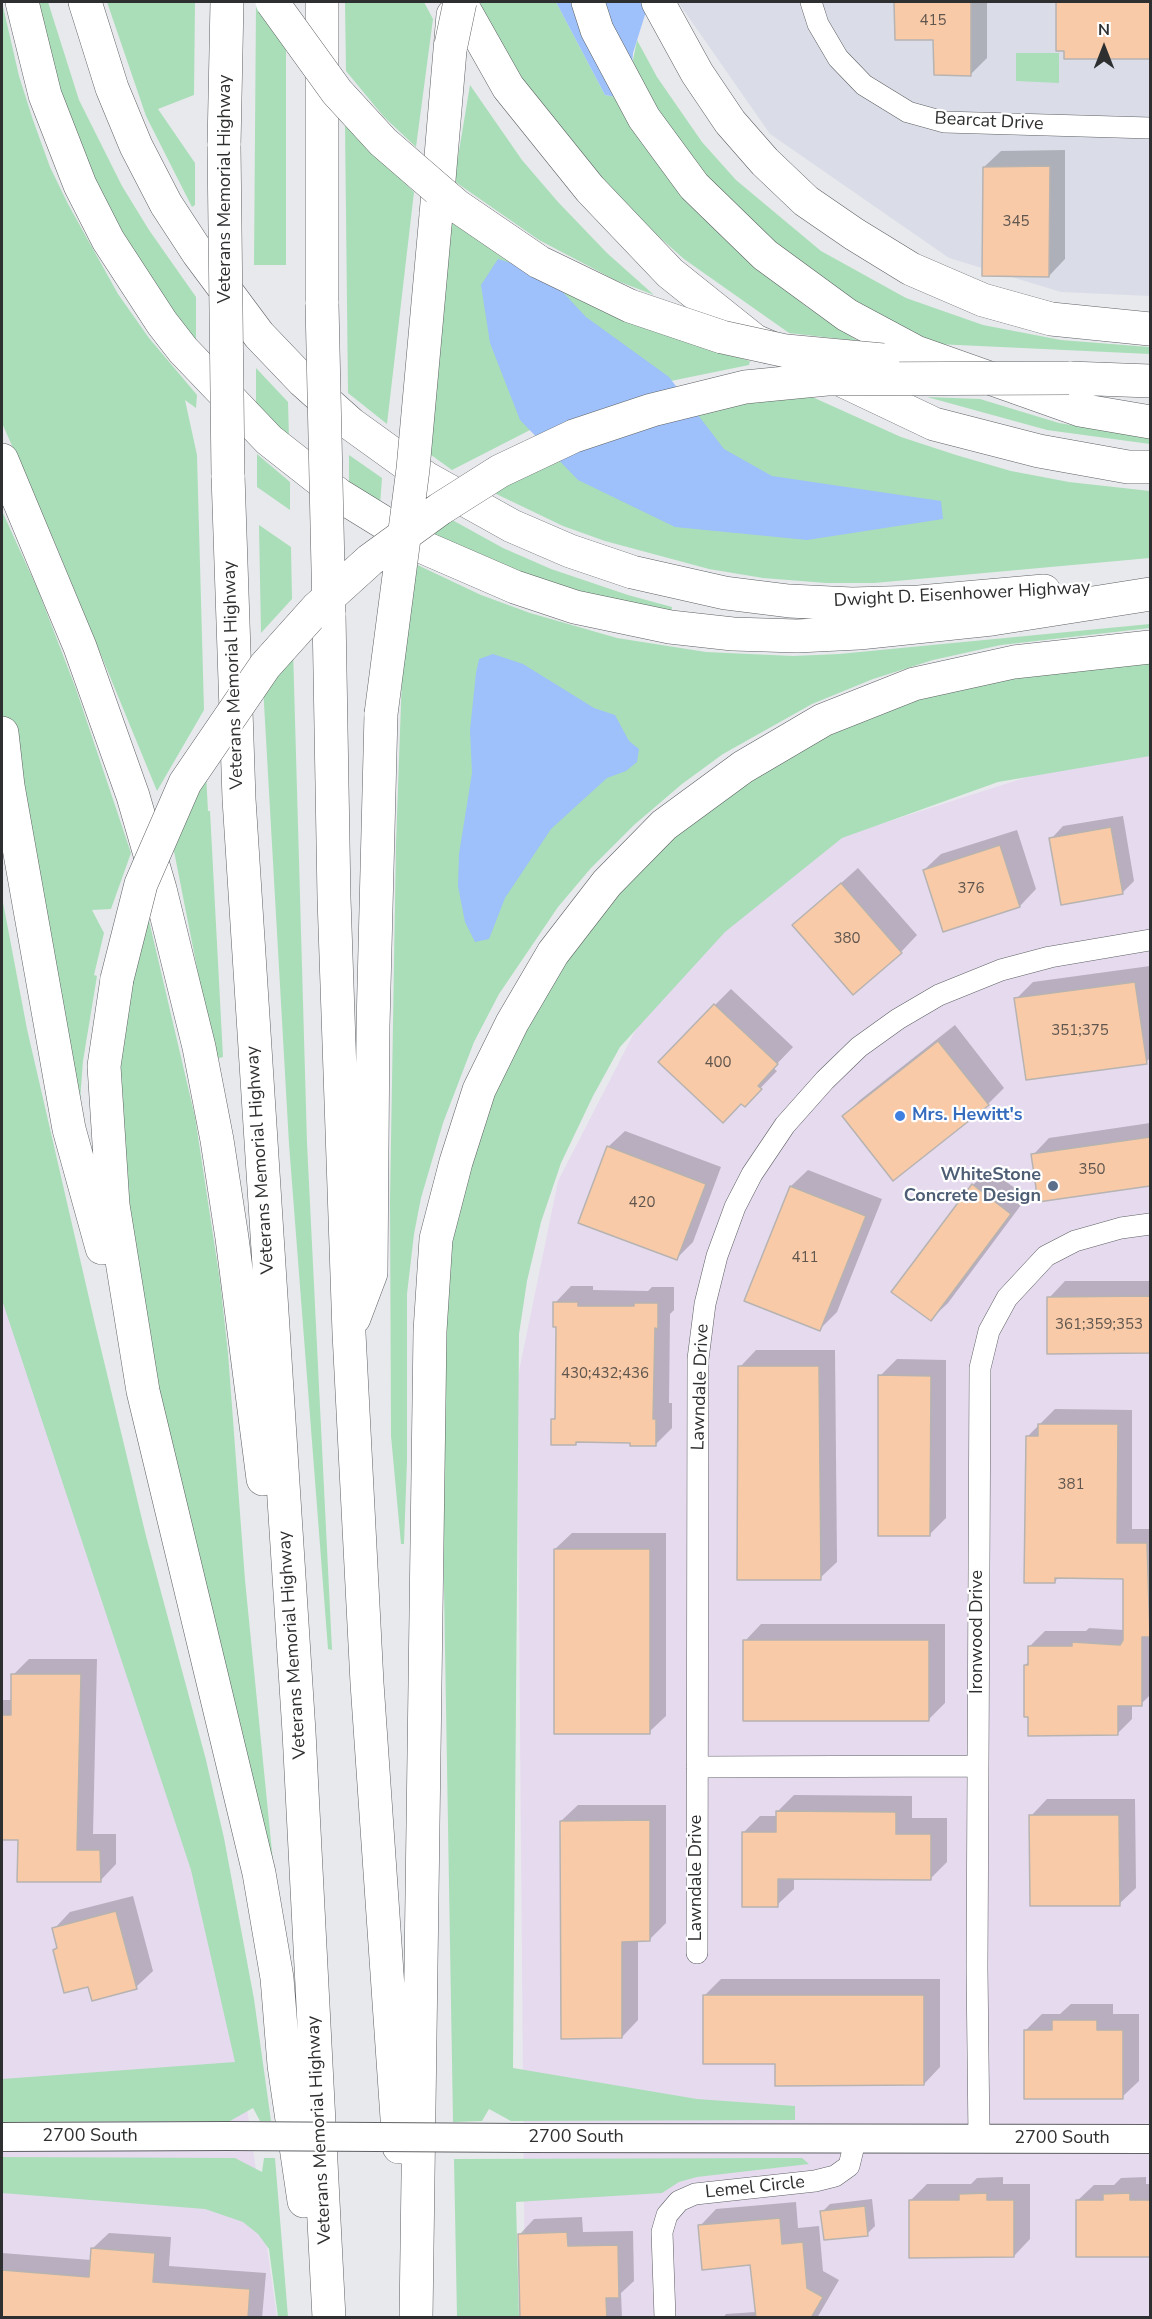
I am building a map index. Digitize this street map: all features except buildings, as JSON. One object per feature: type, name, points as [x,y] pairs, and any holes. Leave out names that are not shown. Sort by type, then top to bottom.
[{"type":"highway","points":[[22,2],[45,95],[71,165],[108,240],[162,324],[243,414],[285,454],[339,495],[425,548],[515,587],[575,607],[670,627],[734,634],[797,636],[860,633],[992,619],[1150,594]]},
{"type":"highway","name":"Veterans Memorial Highway","points":[[227,2],[224,146],[232,636],[249,988],[299,1732],[329,2318]]},
{"type":"highway","points":[[273,2],[337,92],[405,164],[511,245],[599,292],[690,327],[786,351],[1070,378]]},
{"type":"highway","points":[[322,2],[322,304],[328,614],[334,909],[348,1333],[367,1683],[410,2318]]},
{"type":"highway","points":[[348,1333],[371,1273],[381,714],[413,468],[453,2]]},
{"type":"highway","points":[[451,45],[460,2]]},
{"type":"highway","points":[[460,2],[508,87],[590,189],[670,273],[755,341],[934,424],[1039,451],[1128,467],[1150,467]]},
{"type":"highway","points":[[588,2],[597,30],[644,118],[694,186],[774,262],[846,315],[916,352],[1080,410],[1150,422]]},
{"type":"highway","points":[[658,2],[697,73],[730,122],[765,162],[806,201],[854,234],[911,269],[983,300],[1051,319],[1150,329]]},
{"type":"highway","name":"Dwight D. Eisenhower Highway","points":[[85,5],[112,88],[150,175],[182,231],[252,326],[303,381],[351,424],[426,478],[481,510],[541,539],[632,572],[695,587],[756,597],[822,603],[885,603],[1150,584]]},
{"type":"highway","points":[[142,1391],[113,1205],[104,1066],[117,979],[141,884],[185,783],[265,666],[317,608],[370,560],[440,509],[500,471],[574,436],[652,410],[745,387],[827,380],[1070,378],[1150,381]]},
{"type":"highway","points":[[2,460],[58,589],[102,706],[160,889],[187,993],[222,1172],[249,1385],[299,1732]]},
{"type":"highway","points":[[416,2318],[430,1331],[436,1239],[456,1162],[479,1090],[512,1023],[553,953],[607,883],[664,825],[743,767],[823,720],[915,684],[1014,662],[1150,647]]},
{"type":"highway","points":[[2,732],[8,786],[69,1129],[142,1391],[259,1873],[277,1978],[284,2065],[322,2318]]},
{"type":"street","name":"Bearcat Drive","points":[[811,2],[827,41],[864,85],[891,103],[927,119],[944,123],[1150,128]]},
{"type":"street","name":"Lawndale Drive","points":[[697,1953],[698,1359],[705,1304],[717,1256],[735,1207],[752,1174],[785,1125],[825,1080],[859,1047],[897,1019],[939,995],[1001,970],[1050,957],[1150,940]]},
{"type":"street","name":"Ironwood Drive","points":[[979,2139],[978,1412],[980,1368],[989,1332],[1007,1298],[1046,1256],[1075,1241],[1121,1228],[1150,1224]]},
{"type":"street","points":[[697,1767],[978,1766]]},
{"type":"street","name":"2700 South","points":[[2,2137],[1150,2139]]},
{"type":"street","name":"Lemel Circle","points":[[665,2318],[662,2232],[667,2215],[679,2201],[695,2194],[815,2181],[835,2176],[849,2166],[856,2137]]},
{"type":"shaded area","points":[[678,2],[1150,2],[1150,296],[1061,292],[949,258],[770,134]]},
{"type":"shaded area","points":[[1150,748],[1150,2317],[525,2317],[517,1381],[558,1181],[674,955],[840,837],[1052,769]]},
{"type":"shaded area","points":[[2,1133],[209,1842],[277,2317],[2,2317]]},
{"type":"green space","points":[[2,2],[19,76],[33,120],[50,167],[68,204],[118,294],[149,338],[197,395],[196,408],[185,400],[197,455],[204,710],[157,791],[55,543],[2,423]]},
{"type":"green space","points":[[37,2],[48,2],[79,100],[122,186],[149,230],[196,297],[196,344],[136,259],[94,179],[59,91]]},
{"type":"green space","points":[[107,2],[195,2],[194,95],[158,109],[195,163],[195,205],[192,207],[146,116]]},
{"type":"green space","points":[[256,2],[286,50],[286,265],[254,265]]},
{"type":"green space","points":[[345,2],[424,2],[433,19],[416,147],[384,117],[346,71]]},
{"type":"green space","points":[[481,2],[556,2],[605,95],[616,97],[748,259],[807,307],[858,341],[789,333],[684,259],[648,227],[615,194],[533,97],[480,10]]},
{"type":"green space","points":[[637,40],[657,77],[702,142],[736,180],[821,251],[906,298],[983,325],[1061,340],[1149,347],[1150,354],[915,343],[795,267],[692,161],[631,70]]},
{"type":"green space","points":[[1016,53],[1059,53],[1059,83],[1016,81]]},
{"type":"green space","points":[[470,85],[522,160],[558,202],[607,253],[654,295],[615,280],[539,240],[454,181]]},
{"type":"green space","points":[[345,125],[414,192],[387,424],[348,393]]},
{"type":"green space","points":[[450,221],[503,258],[571,296],[646,328],[750,361],[749,365],[661,383],[532,429],[452,470],[420,447]]},
{"type":"green space","points":[[256,368],[288,402],[289,438],[256,407]]},
{"type":"green space","points":[[810,396],[901,437],[1011,471],[1069,482],[1150,491],[1150,558],[874,583],[826,583],[763,578],[709,569],[605,541],[563,526],[488,490],[513,476],[703,409]]},
{"type":"green space","points":[[927,397],[980,399],[1059,423],[1150,438],[1150,444],[1047,430]]},
{"type":"green space","points":[[257,454],[290,482],[290,510],[257,487]]},
{"type":"green space","points":[[349,455],[382,478],[380,505],[349,484]]},
{"type":"green space","points":[[2,511],[38,590],[76,689],[131,853],[111,909],[92,910],[104,933],[94,975],[97,976],[83,1061],[79,1114],[2,718]]},
{"type":"green space","points":[[445,516],[503,548],[551,569],[672,607],[671,614],[544,584],[430,535]]},
{"type":"green space","points":[[259,525],[291,547],[292,599],[261,633]]},
{"type":"green space","points":[[409,561],[481,595],[530,613],[617,638],[706,652],[793,656],[839,654],[1150,624],[1150,628],[1001,645],[933,660],[873,679],[812,704],[723,754],[682,784],[634,825],[591,868],[558,907],[499,994],[474,1042],[443,1123],[421,1198],[407,1294],[407,1460],[404,1544],[401,1544],[391,1436],[390,1200],[396,844],[403,647]]},
{"type":"green space","points":[[293,649],[307,1143],[332,1650],[328,1649],[289,1144],[263,686]]},
{"type":"green space","points":[[1150,663],[1150,756],[998,782],[842,838],[725,932],[620,1047],[593,1096],[561,1163],[541,1222],[527,1281],[519,1334],[513,2068],[697,2099],[795,2106],[795,2120],[511,2121],[489,2109],[482,2121],[453,2122],[440,1351],[444,1268],[470,1146],[540,992],[644,862],[731,791],[811,743],[889,709],[931,696],[1021,677]]},
{"type":"green space","points":[[206,773],[223,1057],[215,1059],[172,841]]},
{"type":"green space","points":[[2,897],[27,1029],[95,1324],[146,1536],[206,1760],[224,1838],[254,1999],[271,2121],[260,2121],[253,2108],[230,2121],[2,2122],[2,2079],[235,2062],[191,1870],[2,1300]]},
{"type":"green space","points":[[147,912],[195,1117],[220,1281],[228,1353],[245,1580],[275,1882],[124,1253],[117,1049]]},
{"type":"green space","points":[[2,2157],[235,2158],[262,2172],[264,2158],[275,2158],[288,2317],[278,2317],[269,2249],[258,2234],[243,2222],[205,2209],[2,2193]]},
{"type":"green space","points":[[802,2158],[809,2164],[697,2177],[679,2182],[662,2193],[516,2202],[519,2317],[457,2317],[454,2159]]},
{"type":"water","points":[[556,2],[649,2],[633,53],[632,65],[616,97],[605,95]]},
{"type":"water","points":[[498,259],[545,273],[586,317],[669,377],[724,449],[772,476],[941,501],[943,519],[807,540],[675,527],[578,480],[520,420],[490,343],[481,285]]},
{"type":"water","points":[[493,654],[523,664],[594,708],[615,715],[629,741],[639,749],[637,762],[626,771],[607,778],[551,829],[505,898],[489,939],[475,942],[465,922],[458,886],[459,854],[472,773],[470,730],[476,673],[479,659]]},
{"type":"place","name":"Mrs. Hewitt's","points":[[900,1116]]},
{"type":"place","name":"WhiteStone Concrete Design","points":[[1053,1186]]}]
